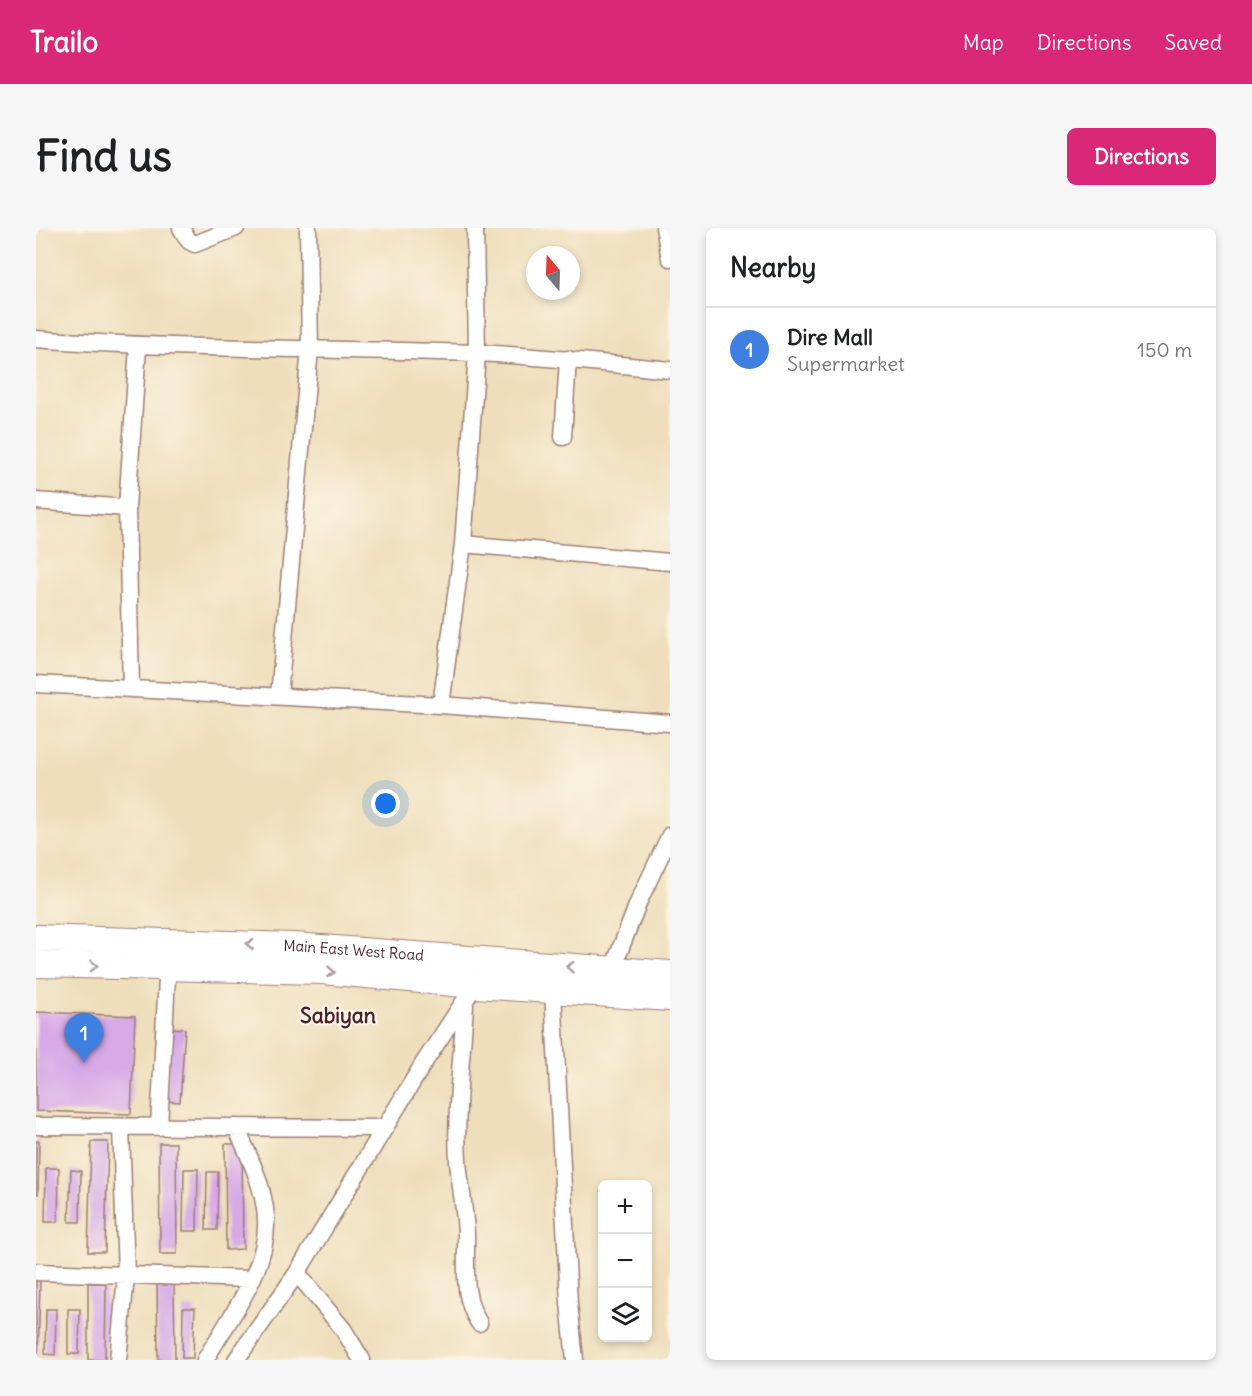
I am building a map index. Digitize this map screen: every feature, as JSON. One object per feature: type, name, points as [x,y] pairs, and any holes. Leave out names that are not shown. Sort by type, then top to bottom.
[{"type":"main road","name":"Main East West Road","points":[[36,938],[170,940],[399,952],[607,982],[670,998]]},
{"type":"main road","name":"Main East West Road","points":[[36,964],[323,971],[470,995],[553,991],[670,974]]},
{"type":"street","points":[[181,228],[189,241],[195,244],[236,228]]},
{"type":"street","points":[[279,696],[310,349],[308,228]]},
{"type":"street","points":[[441,705],[463,544],[477,354],[475,228]]},
{"type":"street","points":[[664,228],[670,258]]},
{"type":"street","points":[[36,339],[138,346],[477,354],[568,359],[670,370]]},
{"type":"street","points":[[131,689],[127,508],[138,346]]},
{"type":"street","points":[[563,437],[568,359]]},
{"type":"street","points":[[36,501],[127,508]]},
{"type":"street","points":[[463,544],[670,562]]},
{"type":"street","points":[[36,684],[441,705],[670,723]]},
{"type":"street","points":[[607,982],[638,903],[670,835]]},
{"type":"street","points":[[159,1127],[170,940]]},
{"type":"street","points":[[553,991],[569,1304],[576,1360]]},
{"type":"street","points":[[236,1360],[297,1274],[425,1061],[470,995]]},
{"type":"street","points":[[470,995],[458,1113],[458,1161],[466,1236],[464,1262],[466,1293],[471,1312],[479,1323]]},
{"type":"street","points":[[36,1126],[385,1128]]},
{"type":"street","points":[[118,1360],[126,1275],[121,1127]]},
{"type":"street","points":[[205,1360],[252,1279],[262,1255],[266,1219],[258,1176],[236,1127]]},
{"type":"street","points":[[36,1272],[252,1279]]},
{"type":"street","points":[[297,1274],[343,1329],[362,1360]]},
{"type":"building","points":[[36,1012],[135,1016],[131,1114],[36,1111]]},
{"type":"building","points":[[171,1028],[185,1029],[180,1102],[166,1101]]},
{"type":"building","points":[[36,1141],[39,1141],[38,1194],[36,1194]]},
{"type":"building","points":[[91,1142],[108,1142],[105,1252],[88,1252]]},
{"type":"building","points":[[159,1143],[176,1143],[177,1254],[160,1254]]},
{"type":"building","points":[[225,1144],[242,1144],[243,1249],[226,1250]]},
{"type":"building","points":[[46,1168],[59,1168],[58,1222],[45,1222]]},
{"type":"building","points":[[184,1169],[198,1169],[197,1231],[183,1231]]},
{"type":"building","points":[[71,1170],[81,1171],[80,1222],[69,1222]]},
{"type":"building","points":[[207,1172],[218,1172],[217,1230],[206,1230]]},
{"type":"building","points":[[36,1279],[40,1279],[38,1360],[36,1360]]},
{"type":"building","points":[[157,1282],[174,1282],[175,1360],[158,1360]]},
{"type":"building","points":[[88,1283],[106,1283],[105,1360],[88,1360]]},
{"type":"building","points":[[183,1308],[195,1308],[193,1358],[182,1358]]},
{"type":"building","points":[[46,1309],[56,1309],[55,1355],[45,1354]]},
{"type":"building","points":[[68,1309],[80,1309],[79,1354],[68,1354]]},
{"type":"place","name":"Dire Mall","points":[[84,1063]]},
{"type":"district","name":"Sabiyan","points":[[338,1016]]}]
